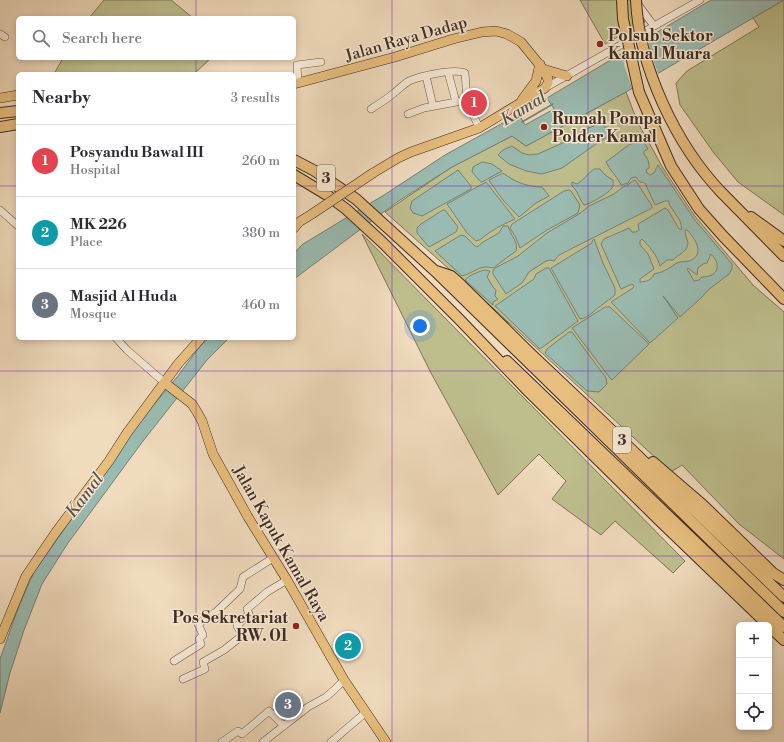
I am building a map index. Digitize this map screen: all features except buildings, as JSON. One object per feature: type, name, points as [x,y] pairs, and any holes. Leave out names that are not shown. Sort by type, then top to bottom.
[{"type":"highway","points":[[622,0],[623,19],[639,92],[671,166],[699,209],[728,242],[784,299]]},
{"type":"highway","points":[[635,0],[637,18],[649,66],[666,112],[689,153],[710,181],[784,256]]},
{"type":"highway","points":[[0,113],[16,111]]},
{"type":"highway","points":[[0,127],[16,124]]},
{"type":"highway","name":"3","points":[[296,161],[315,171],[356,199],[435,271],[784,612]]},
{"type":"highway","name":"3","points":[[296,176],[327,195],[346,209],[382,242],[662,523],[766,622]]},
{"type":"highway","points":[[722,193],[784,241]]},
{"type":"highway","name":"3","points":[[435,271],[451,276],[459,283],[784,597]]},
{"type":"highway","name":"3","points":[[459,319],[527,379],[784,627]]},
{"type":"highway","points":[[603,422],[680,485],[773,573],[784,580]]},
{"type":"highway","name":"3","points":[[772,628],[784,640]]},
{"type":"main road","name":"Jalan Raya Dadap","points":[[296,84],[395,57],[453,39],[482,32],[496,31],[507,34],[521,42],[541,67]]},
{"type":"main road","points":[[541,67],[567,76]]},
{"type":"main road","points":[[296,226],[373,172],[398,158],[453,136],[478,128],[545,88],[548,79],[541,67]]},
{"type":"main road","points":[[520,103],[536,81],[541,67]]},
{"type":"main road","points":[[0,98],[16,95]]},
{"type":"main road","points":[[0,639],[26,576],[56,532],[168,384],[178,364],[199,340]]},
{"type":"main road","name":"Jalan Kapuk Kamal Raya","points":[[168,384],[192,404],[197,412],[202,421],[213,454],[248,517],[287,580],[344,680],[386,742]]},
{"type":"street","points":[[635,0],[654,26]]},
{"type":"street","points":[[545,88],[700,0]]},
{"type":"street","points":[[296,84],[297,65],[321,62]]},
{"type":"street","points":[[448,72],[456,102]]},
{"type":"street","points":[[371,109],[409,81],[448,72],[462,72],[465,74],[468,103],[478,128]]},
{"type":"street","points":[[426,76],[433,106]]},
{"type":"street","points":[[408,114],[433,106],[456,102],[468,103]]},
{"type":"street","points":[[0,210],[16,224]]},
{"type":"street","points":[[118,340],[127,350],[168,384]]},
{"type":"street","points":[[174,661],[201,644],[199,639],[203,635],[198,624],[216,612],[240,590],[243,577],[273,558]]},
{"type":"street","points":[[183,679],[205,669],[203,662],[224,650],[243,634],[237,626],[249,614],[247,609],[267,592],[287,580]]},
{"type":"street","points":[[263,742],[308,706],[326,697],[344,680]]},
{"type":"street","points":[[222,742],[238,731],[242,734],[269,711],[284,726]]},
{"type":"street","points":[[331,742],[365,713]]},
{"type":"green space","points":[[104,0],[171,0],[191,16],[91,16]]},
{"type":"green space","points":[[580,0],[630,0],[645,22],[605,44]]},
{"type":"green space","points":[[784,0],[784,215],[738,182],[714,153],[680,105],[676,83],[687,71],[759,27],[753,18]]},
{"type":"green space","points":[[62,60],[209,60],[196,72],[55,72]]},
{"type":"green space","points":[[626,92],[638,123],[663,168],[694,215],[753,285],[784,312],[784,559],[739,524],[682,465],[671,472],[495,310],[385,212],[452,167],[512,136],[526,146]]},
{"type":"green space","points":[[362,234],[685,561],[673,573],[615,521],[601,535],[552,499],[566,481],[539,454],[498,495],[431,373]]},
{"type":"water","points":[[711,0],[784,0],[626,92],[526,146],[512,136],[452,167],[397,202],[296,278],[296,251],[303,244],[384,195],[445,155],[519,114],[525,125],[554,109],[547,98]]},
{"type":"water","points":[[602,123],[604,127],[607,127],[609,130],[607,137],[562,168],[542,174],[526,171],[509,164],[498,155],[503,150],[512,146],[522,153],[529,155],[538,154],[578,136],[583,130]]},
{"type":"water","points":[[644,142],[648,149],[644,151],[649,164],[649,168],[646,170],[647,173],[650,175],[654,173],[658,165],[694,219],[732,264],[732,269],[729,274],[708,290],[680,317],[663,296],[678,318],[650,343],[611,302],[634,286],[632,284],[621,289],[601,244],[604,239],[629,228],[632,232],[636,232],[639,230],[638,224],[665,208],[668,210],[679,229],[682,229],[680,221],[669,204],[669,201],[655,205],[645,183],[640,182],[636,177],[631,178],[628,183],[621,185],[606,162],[630,144]],"holes":[[[685,230],[690,233],[696,242],[698,251],[697,255],[689,261],[676,263],[666,270],[654,274],[652,278],[644,282],[640,282],[640,279],[654,269],[648,254],[640,245],[640,241],[642,239],[650,248],[657,258],[660,266],[667,260],[673,260],[685,251],[688,246]],[[711,254],[716,262],[717,270],[712,275],[702,277],[699,280],[694,281],[687,269],[688,268],[697,275],[698,268],[707,263]]]},
{"type":"water","points":[[482,162],[492,164],[502,171],[482,182],[472,172],[473,167]]},
{"type":"water","points":[[594,169],[600,169],[605,175],[613,180],[613,186],[603,196],[584,205],[576,190],[572,186],[572,182],[577,184]]},
{"type":"water","points":[[458,170],[471,186],[471,189],[422,216],[413,213],[410,208],[412,201]]},
{"type":"water","points":[[503,173],[521,183],[542,187],[549,196],[536,203],[519,217],[503,200],[489,180]]},
{"type":"water","points":[[634,180],[652,208],[559,255],[554,261],[546,261],[529,272],[522,283],[506,294],[493,274],[495,268],[518,256],[547,233],[579,214],[589,206],[614,194]]},
{"type":"water","points":[[486,182],[515,219],[476,241],[467,233],[447,204]]},
{"type":"water","points":[[569,190],[580,205],[578,213],[547,230],[520,248],[510,228],[512,224],[564,191]]},
{"type":"water","points":[[445,210],[458,227],[456,232],[429,247],[417,233],[417,228]]},
{"type":"water","points":[[503,226],[508,226],[517,248],[516,251],[493,268],[484,267],[462,276],[435,251],[461,235],[465,236],[477,247],[499,233]]},
{"type":"water","points":[[594,239],[615,288],[615,295],[589,315],[580,319],[551,268],[592,243]]},
{"type":"water","points":[[546,268],[549,268],[578,321],[540,349],[495,306],[534,279],[536,274]]},
{"type":"water","points":[[484,270],[490,271],[487,277],[496,290],[495,296],[498,299],[493,302],[493,305],[465,280],[471,275]]},
{"type":"water","points":[[605,307],[610,307],[649,344],[612,380],[572,328]]},
{"type":"water","points":[[569,332],[572,332],[606,378],[607,384],[599,392],[587,391],[545,353],[547,349]]},
{"type":"water","points":[[207,340],[227,340],[207,360],[143,441],[68,543],[42,584],[24,630],[10,673],[0,713],[0,659],[19,606],[34,572],[141,420],[177,377],[201,345]]},
{"type":"pier","points":[[647,35],[651,53],[659,76],[633,91],[624,65],[622,51]]},
{"type":"waterway","name":"Kamal","points":[[522,122],[553,104]]},
{"type":"place","name":"Polsub Sektor Kamal Muara","points":[[600,44]]},
{"type":"place","name":"Posyandu Bawal III","points":[[474,103]]},
{"type":"place","name":"Rumah Pompa Polder Kamal","points":[[544,127]]},
{"type":"place","name":"Pos Sekretariat RW. 01","points":[[296,626]]},
{"type":"place","name":"MK 226","points":[[348,646]]},
{"type":"place","name":"Masjid Al Huda","points":[[288,705]]}]
